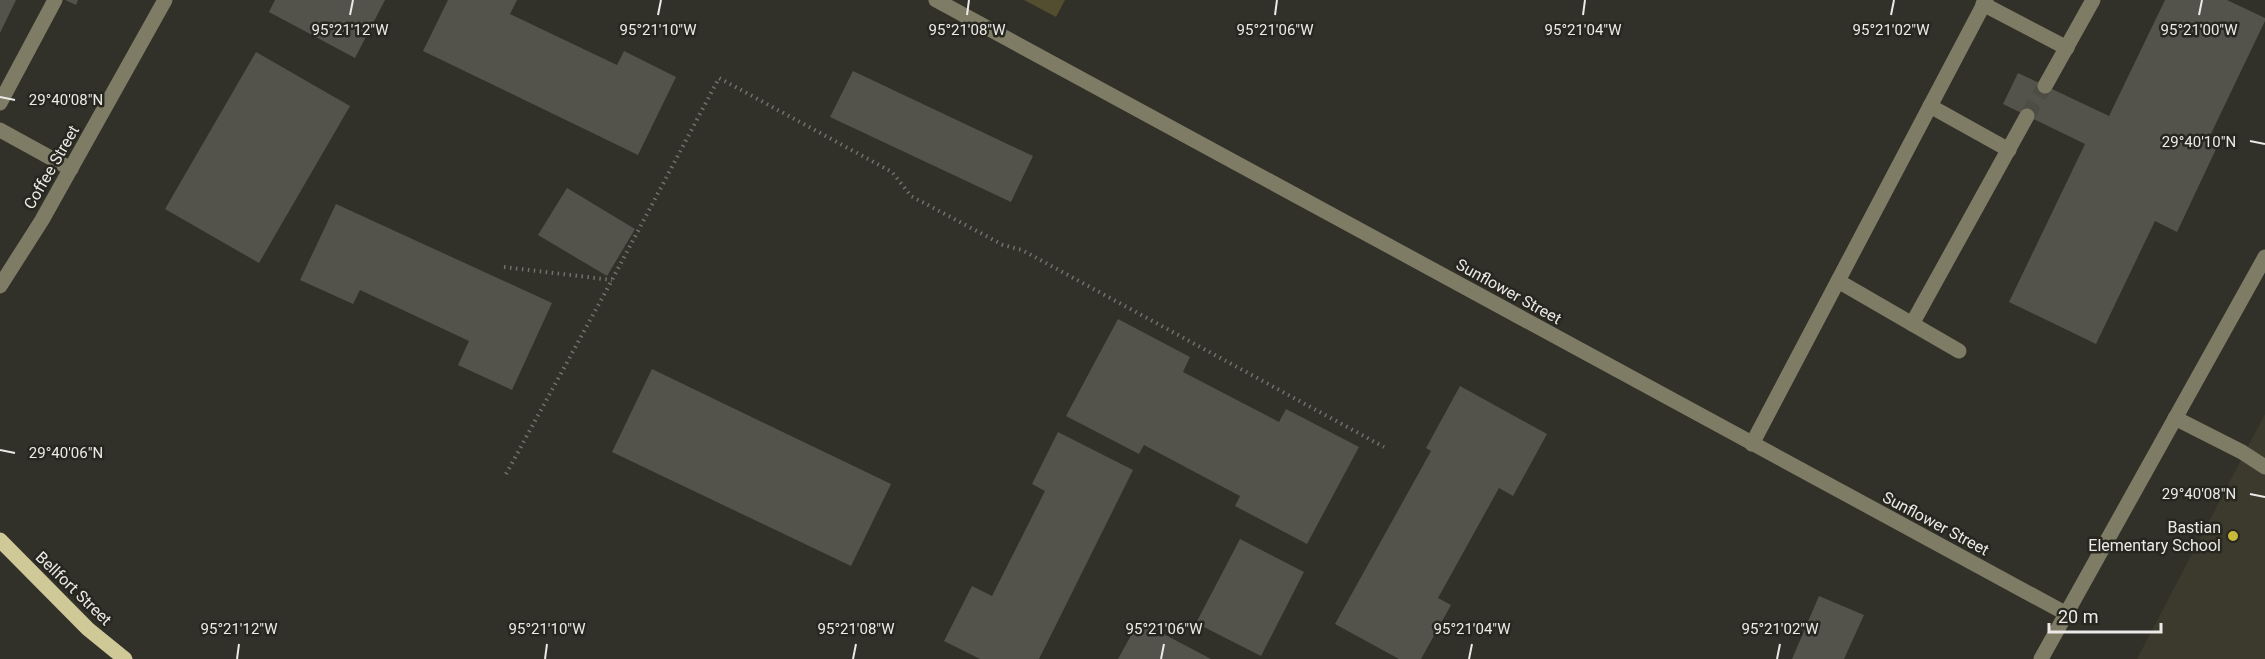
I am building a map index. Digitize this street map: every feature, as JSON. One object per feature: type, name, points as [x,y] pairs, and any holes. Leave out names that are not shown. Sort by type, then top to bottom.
[{"type":"main road","name":"Bellfort Street","points":[[0,540],[88,629],[125,659]]},
{"type":"street","points":[[0,103],[55,0]]},
{"type":"street","name":"Coffee Street","points":[[0,286],[71,170],[165,0]]},
{"type":"street","name":"Sunflower Street","points":[[936,0],[2065,613]]},
{"type":"street","points":[[2045,86],[2093,0]]},
{"type":"street","points":[[1752,444],[1985,2],[2067,48]]},
{"type":"street","points":[[1930,106],[2009,150]]},
{"type":"street","points":[[1912,324],[2027,116]]},
{"type":"street","points":[[0,130],[71,170]]},
{"type":"street","points":[[2041,659],[2265,257]]},
{"type":"street","points":[[1838,281],[1959,351]]},
{"type":"street","points":[[2175,418],[2242,452],[2265,467]]},
{"type":"path","points":[[506,474],[719,78],[892,172],[911,196],[1003,245],[1022,249],[1384,447]]},
{"type":"path","points":[[504,267],[612,280]]},
{"type":"shaded area","points":[[1024,0],[1065,0],[1056,17]]},
{"type":"shaded area","name":"Bastian Elementary School","points":[[2265,414],[2265,659],[2137,659]]},
{"type":"building","points":[[0,0],[16,0],[0,33]]},
{"type":"building","points":[[65,0],[78,0],[76,5]]},
{"type":"building","points":[[275,0],[385,0],[355,58],[269,12]]},
{"type":"building","points":[[448,0],[517,0],[510,14],[617,65],[624,51],[676,77],[638,155],[423,51]]},
{"type":"building","points":[[2165,0],[2227,0],[2265,18],[2265,21],[2207,142],[2217,147],[2177,232],[2155,221],[2096,344],[2009,302],[2085,144],[2003,104],[2018,73],[2109,116]]},
{"type":"building","points":[[256,52],[350,106],[259,263],[165,209]]},
{"type":"building","points":[[853,71],[1033,156],[1011,202],[830,117]]},
{"type":"building","points":[[567,188],[635,229],[607,276],[538,235]]},
{"type":"building","points":[[336,204],[552,303],[512,390],[458,365],[469,341],[360,290],[353,304],[300,280]]},
{"type":"building","points":[[1118,319],[1190,357],[1183,372],[1279,422],[1286,409],[1359,447],[1307,544],[1235,506],[1240,496],[1144,445],[1139,454],[1066,416]]},
{"type":"building","points":[[652,369],[891,484],[851,566],[612,452]]},
{"type":"building","points":[[1460,386],[1547,434],[1513,496],[1499,488],[1438,598],[1451,605],[1421,659],[1399,659],[1335,624],[1431,451],[1426,448]]},
{"type":"building","points":[[1058,432],[1133,470],[1039,659],[980,659],[944,641],[972,586],[992,596],[1045,491],[1032,484]]},
{"type":"building","points":[[1240,539],[1304,572],[1261,656],[1196,623]]},
{"type":"building","points":[[1819,596],[1864,615],[1844,659],[1792,659]]},
{"type":"building","points":[[1139,621],[1211,659],[1118,659]]},
{"type":"tunnel","points":[[2027,116],[2045,86]]},
{"type":"place","name":"Bastian Elementary School","points":[[2233,536]]}]
